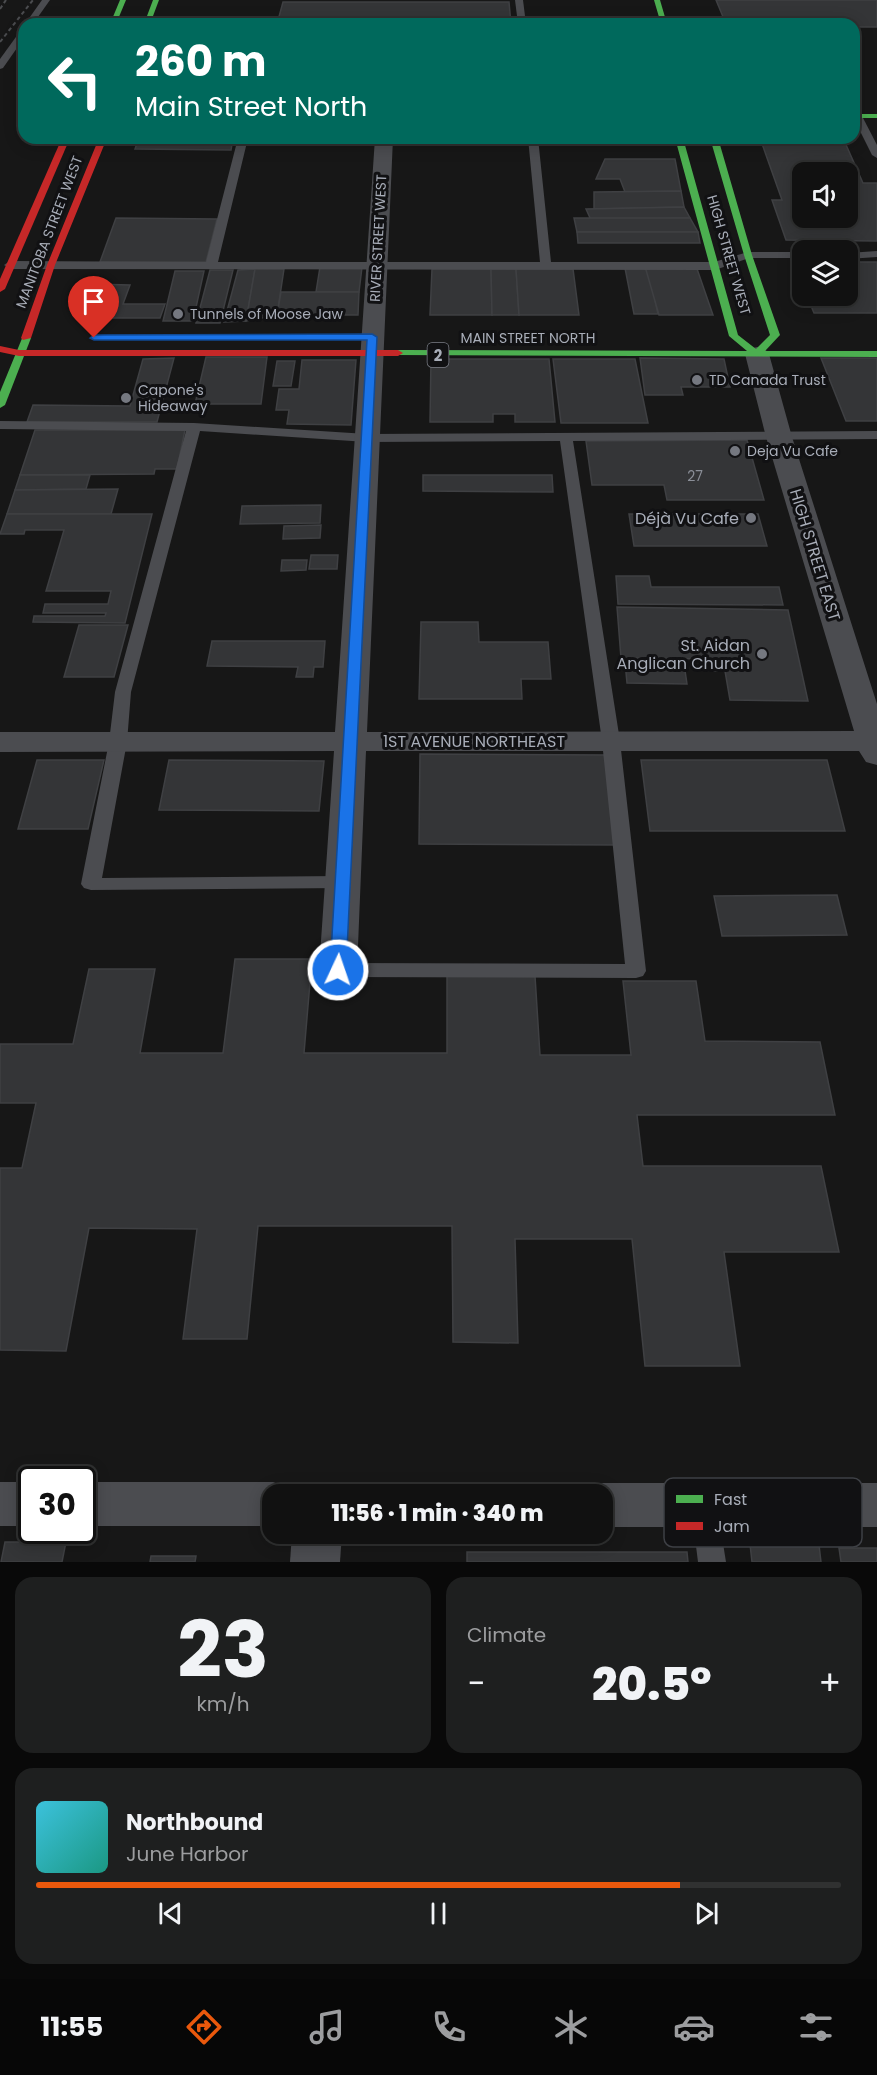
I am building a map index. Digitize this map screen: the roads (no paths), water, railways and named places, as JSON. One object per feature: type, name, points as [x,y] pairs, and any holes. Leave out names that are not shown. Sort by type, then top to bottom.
[{"type":"main road","points":[[116,18],[123,0]]},
{"type":"main road","points":[[149,18],[156,0]]},
{"type":"main road","points":[[657,0],[662,18]]},
{"type":"main road","points":[[860,116],[877,116]]},
{"type":"main road","name":"MANITOBA STREET WEST","points":[[0,289],[63,144]]},
{"type":"main road","name":"MANITOBA STREET WEST","points":[[0,405],[20,353],[32,338],[51,265],[101,144]]},
{"type":"main road","name":"HIGH STREET WEST","points":[[681,144],[715,266],[728,336],[773,342],[716,144]]},
{"type":"main road","name":"MAIN STREET NORTH","points":[[728,336],[877,354]]},
{"type":"main road","points":[[0,341],[32,338]]},
{"type":"main road","name":"MAIN STREET NORTH","points":[[0,349],[20,353],[372,342],[773,342]]},
{"type":"street","name":"RIVER STREET WEST","points":[[338,970],[384,144]]},
{"type":"street","name":"HIGH STREET EAST","points":[[773,342],[779,437],[876,746]]},
{"type":"street","name":"1ST AVENUE NORTHEAST","points":[[0,742],[611,741],[876,746]]},
{"type":"street","points":[[0,1504],[18,1504]]},
{"type":"street","points":[[96,1504],[262,1504]]},
{"type":"street","points":[[613,1505],[664,1506]]},
{"type":"street","points":[[862,1505],[877,1505]]},
{"type":"street","points":[[315,1562],[316,1544]]},
{"type":"lane","points":[[33,18],[46,0]]},
{"type":"lane","points":[[519,0],[521,18]]},
{"type":"lane","points":[[0,66],[18,40]]},
{"type":"lane","points":[[860,125],[877,155]]},
{"type":"lane","points":[[211,266],[242,144]]},
{"type":"lane","points":[[534,144],[546,267]]},
{"type":"lane","points":[[858,255],[877,254]]},
{"type":"lane","points":[[10,265],[715,266],[748,255],[792,255]]},
{"type":"lane","points":[[0,425],[194,427],[367,438],[877,435]]},
{"type":"lane","points":[[194,427],[123,692],[118,742],[91,884],[343,882]]},
{"type":"lane","points":[[338,970],[636,970],[611,741],[566,438]]},
{"type":"lane","points":[[709,1547],[711,1562]]},
{"type":"railway","points":[[0,9],[6,0]]},
{"type":"railway","points":[[19,18],[33,0]]},
{"type":"railway","points":[[0,42],[18,19]]},
{"type":"place","name":"Tunnels of Moose Jaw","points":[[178,314]]},
{"type":"place","name":"TD Canada Trust","points":[[697,380]]},
{"type":"place","name":"Capone's Hideaway","points":[[126,398]]},
{"type":"place","name":"Deja Vu Cafe","points":[[735,451]]},
{"type":"place","name":"Déjà Vu Cafe","points":[[751,518]]},
{"type":"place","name":"St. Aidan Anglican Church","points":[[762,654]]}]
